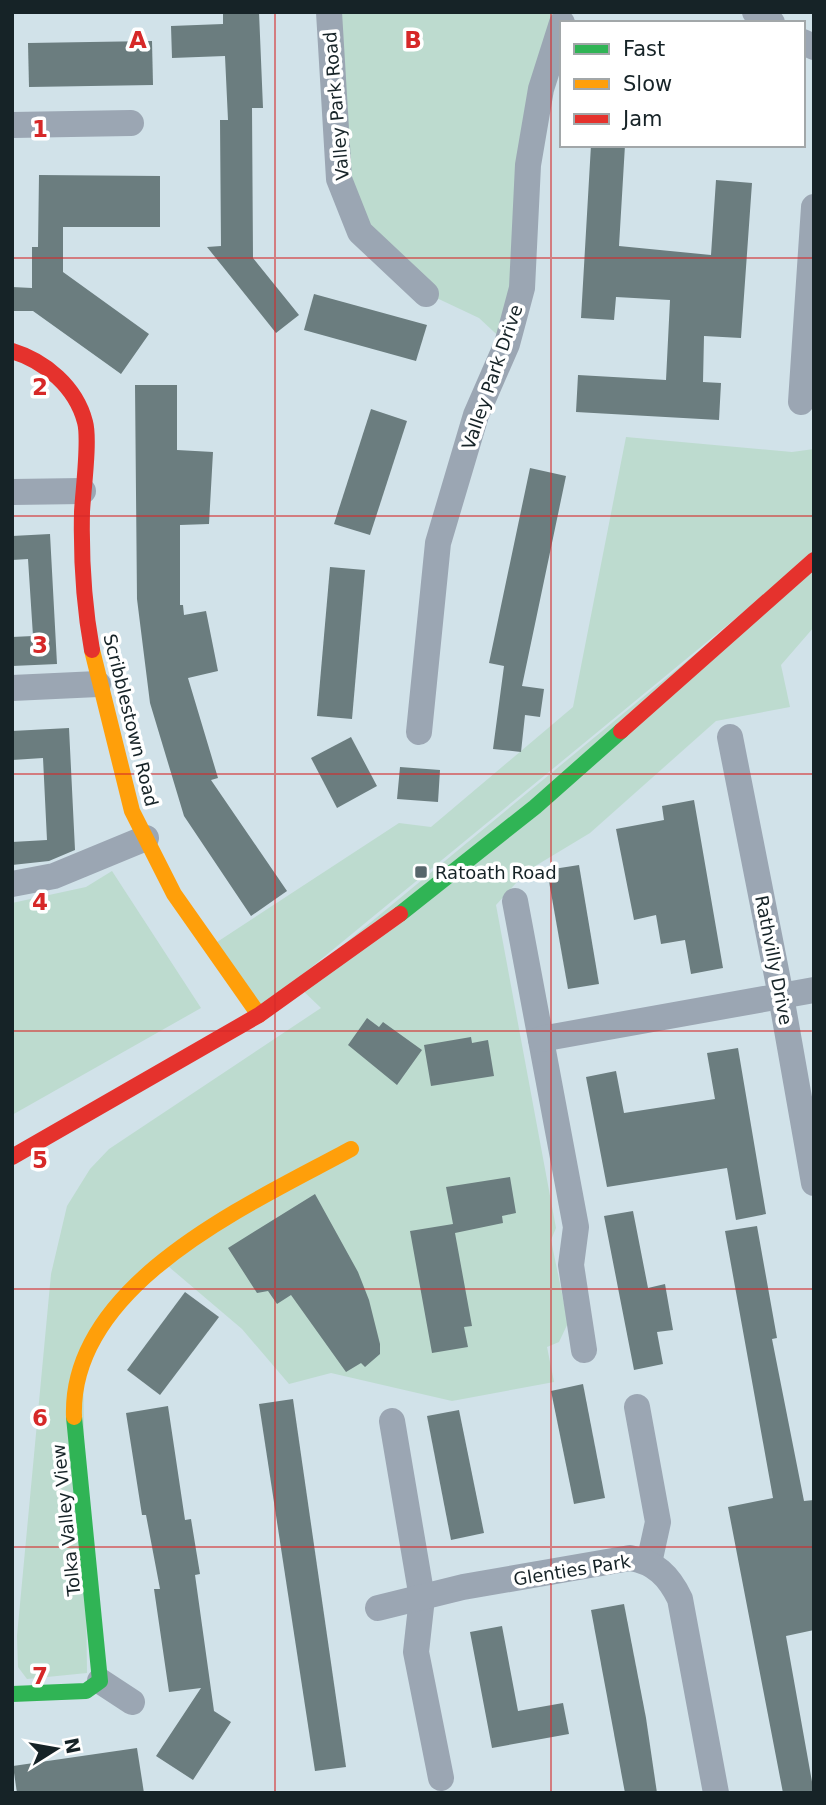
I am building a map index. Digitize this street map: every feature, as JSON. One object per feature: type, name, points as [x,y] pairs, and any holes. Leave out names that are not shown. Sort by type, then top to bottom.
[{"type":"street","name":"Valley Park Road","points":[[329,12],[339,179],[360,232],[426,294]]},
{"type":"street","name":"Valley Park Drive","points":[[419,732],[438,543],[476,415],[507,344],[522,288],[528,165],[541,89],[560,29]]},
{"type":"street","points":[[12,125],[131,123]]},
{"type":"street","points":[[801,402],[814,207]]},
{"type":"street","name":"Scribblestown Road","points":[[12,351],[32,357],[68,386],[86,423],[83,491],[86,617],[98,684],[132,811],[174,894],[259,1015]]},
{"type":"street","points":[[12,492],[83,491]]},
{"type":"street","points":[[12,1157],[259,1015],[372,936],[535,807],[814,561]]},
{"type":"street","points":[[12,688],[98,684]]},
{"type":"street","name":"Rathvilly Drive","points":[[730,737],[781,996],[814,1183]]},
{"type":"street","points":[[12,884],[54,876],[146,838]]},
{"type":"street","points":[[516,901],[576,1227],[571,1265],[584,1350]]},
{"type":"street","points":[[541,1039],[814,990]]},
{"type":"street","name":"Tolka Valley View","points":[[100,1681],[74,1401],[84,1354],[110,1310],[167,1258],[239,1210],[351,1149]]},
{"type":"street","points":[[637,1407],[658,1522],[649,1563]]},
{"type":"street","points":[[392,1421],[422,1598],[416,1652],[441,1778]]},
{"type":"street","name":"Glenties Park","points":[[378,1608],[630,1558],[649,1563],[672,1581],[680,1599],[716,1793]]},
{"type":"street","points":[[12,1694],[86,1691],[100,1681],[132,1702]]},
{"type":"green space","points":[[335,12],[566,12],[564,21],[560,21],[560,46],[507,344],[479,318],[426,293],[360,231],[340,179]]},
{"type":"green space","points":[[626,437],[792,452],[814,449],[814,554],[257,1012],[211,946],[399,823],[431,827],[573,707]]},
{"type":"green space","points":[[814,556],[814,627],[781,665],[790,707],[716,721],[590,833],[527,871],[496,905],[556,1228],[551,1240],[568,1323],[559,1342],[547,1347],[554,1382],[452,1401],[331,1373],[289,1384],[242,1329],[162,1261],[83,1354],[87,1673],[27,1679],[18,1667],[17,1636],[51,1274],[67,1206],[90,1169],[109,1149],[321,1008],[296,984]]},
{"type":"green space","points":[[112,871],[201,1008],[12,1115],[12,903],[86,887]]},
{"type":"building","points":[[223,12],[259,12],[263,108],[252,108],[253,258],[299,315],[276,333],[207,247],[221,246],[220,120],[228,120],[225,56],[172,58],[171,26],[223,24]]},
{"type":"building","points":[[152,41],[153,85],[29,87],[28,43]]},
{"type":"building","points":[[591,147],[625,147],[619,246],[711,255],[716,180],[752,183],[741,338],[704,336],[703,382],[721,383],[719,420],[576,412],[578,375],[666,380],[670,300],[616,297],[614,320],[581,318]]},
{"type":"building","points":[[39,175],[160,176],[160,227],[63,227],[63,272],[149,334],[121,374],[33,311],[12,311],[12,287],[32,288],[32,247],[38,247]]},
{"type":"building","points":[[314,294],[427,325],[416,361],[304,330]]},
{"type":"building","points":[[135,385],[177,385],[177,450],[213,452],[209,524],[180,525],[180,605],[183,605],[184,615],[206,611],[218,671],[188,678],[218,778],[211,780],[287,891],[251,916],[184,816],[150,703],[137,599]]},
{"type":"building","points":[[371,409],[407,421],[370,535],[334,524]]},
{"type":"building","points":[[530,468],[566,476],[522,686],[544,689],[540,717],[525,715],[521,752],[493,749],[504,666],[489,663]]},
{"type":"building","points":[[50,534],[57,664],[12,666],[12,637],[33,636],[28,559],[12,560],[12,536]]},
{"type":"building","points":[[330,567],[365,570],[352,719],[317,716]]},
{"type":"building","points":[[69,728],[75,850],[49,861],[12,865],[12,842],[47,840],[43,758],[12,760],[12,731]]},
{"type":"building","points":[[351,737],[377,786],[337,808],[311,758]]},
{"type":"building","points":[[400,767],[440,770],[438,802],[397,799]]},
{"type":"building","points":[[694,800],[723,968],[691,974],[685,940],[661,944],[656,915],[634,920],[616,829],[664,820],[662,806]]},
{"type":"building","points":[[579,865],[599,984],[568,989],[547,870]]},
{"type":"building","points":[[367,1018],[379,1027],[383,1022],[422,1050],[397,1085],[348,1045]]},
{"type":"building","points":[[471,1037],[472,1043],[488,1040],[494,1076],[431,1086],[424,1045]]},
{"type":"building","points":[[738,1048],[766,1214],[736,1220],[727,1168],[607,1187],[586,1077],[616,1071],[624,1113],[715,1099],[707,1053]]},
{"type":"building","points":[[510,1177],[516,1213],[502,1216],[503,1223],[455,1233],[472,1326],[464,1327],[468,1347],[432,1353],[410,1231],[453,1224],[446,1187]]},
{"type":"building","points":[[315,1194],[358,1272],[369,1300],[380,1344],[380,1354],[365,1367],[361,1363],[346,1372],[291,1295],[277,1304],[268,1291],[257,1293],[228,1248]]},
{"type":"building","points":[[633,1211],[648,1288],[665,1284],[673,1330],[657,1332],[663,1364],[634,1370],[604,1216]]},
{"type":"building","points":[[757,1226],[777,1338],[772,1339],[804,1501],[814,1500],[814,1630],[786,1636],[814,1793],[783,1793],[728,1507],[773,1498],[725,1231]]},
{"type":"building","points":[[185,1292],[219,1317],[160,1395],[127,1370]]},
{"type":"building","points":[[583,1384],[605,1498],[574,1504],[551,1391]]},
{"type":"building","points":[[293,1399],[346,1767],[315,1771],[259,1404]]},
{"type":"building","points":[[168,1406],[185,1520],[191,1519],[200,1574],[195,1575],[214,1711],[231,1722],[193,1780],[156,1756],[201,1688],[169,1692],[154,1589],[160,1589],[146,1515],[142,1515],[126,1413]]},
{"type":"building","points":[[459,1410],[484,1533],[451,1540],[427,1416]]},
{"type":"building","points":[[624,1604],[657,1793],[625,1793],[591,1610]]},
{"type":"building","points":[[502,1626],[518,1711],[563,1703],[569,1734],[492,1748],[470,1632]]},
{"type":"building","points":[[137,1748],[144,1793],[17,1793],[13,1766]]},
{"type":"traffic: fast","points":[[400,914],[535,807],[621,731]]},
{"type":"traffic: fast","points":[[12,1694],[86,1691],[100,1681],[74,1417]]},
{"type":"traffic: slow","points":[[92,650],[132,811],[174,894],[259,1015]]},
{"type":"traffic: slow","points":[[74,1417],[80,1369],[101,1326],[133,1288],[174,1253],[219,1222],[351,1149]]},
{"type":"traffic: jam","points":[[12,351],[36,361],[57,377],[81,409],[85,422],[87,453],[82,547],[92,650]]},
{"type":"traffic: jam","points":[[621,731],[814,560]]},
{"type":"traffic: jam","points":[[12,1157],[259,1015],[400,914]]},
{"type":"place","name":"Ratoath Road","points":[[421,872]]}]
